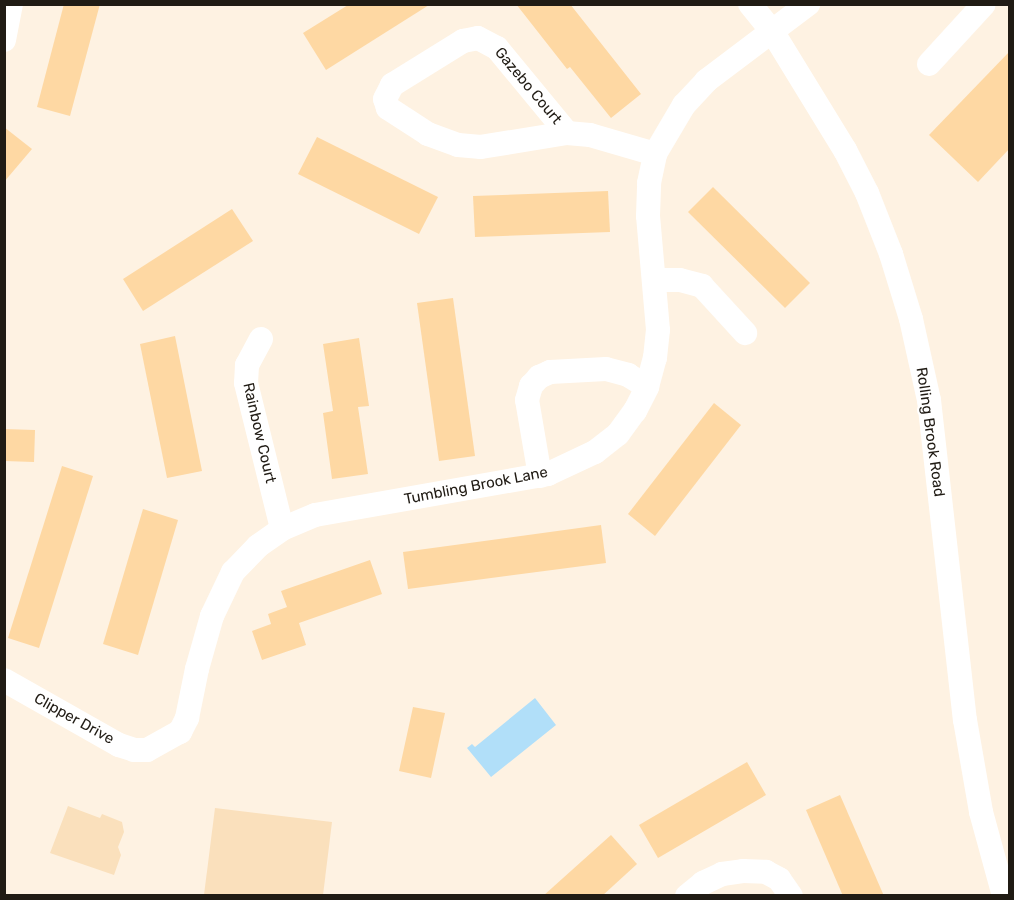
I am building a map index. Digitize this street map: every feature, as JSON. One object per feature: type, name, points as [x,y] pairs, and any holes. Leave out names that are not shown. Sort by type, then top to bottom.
[{"type":"street","points":[[4,40],[11,4]]},
{"type":"street","name":"Rolling Brook Road","points":[[750,4],[772,32],[845,150],[867,194],[891,254],[911,319],[929,400],[965,720],[981,812],[1004,896]]},
{"type":"street","name":"Tumbling Brook Lane","points":[[147,750],[180,732],[187,718],[197,669],[212,616],[233,572],[258,546],[282,529],[315,515],[540,476],[575,464],[612,439],[635,411],[647,387],[655,358],[658,330],[648,216],[649,183],[655,154],[684,105],[706,81],[808,4]]},
{"type":"street","points":[[928,64],[984,4]]},
{"type":"street","name":"Gazebo Court","points":[[567,133],[496,48],[478,38],[463,41],[392,86],[385,99],[388,108],[428,134],[458,145],[481,147],[567,133],[590,135],[655,154]]},
{"type":"street","points":[[654,280],[680,280],[702,286],[745,333]]},
{"type":"street","name":"Rainbow Court","points":[[261,339],[248,365],[246,383],[282,529]]},
{"type":"street","points":[[540,476],[527,400],[531,386],[539,377],[550,372],[606,369],[628,375],[647,387]]},
{"type":"street","name":"Clipper Drive","points":[[4,680],[119,745],[134,750],[147,750]]},
{"type":"street","points":[[687,896],[703,883],[722,874],[743,871],[766,872],[779,879],[791,896]]},
{"type":"shaded area","points":[[68,806],[100,818],[102,814],[122,822],[124,832],[118,847],[121,855],[114,875],[50,853]]},
{"type":"shaded area","points":[[215,808],[332,822],[323,895],[204,895]]},
{"type":"water","points":[[535,698],[556,725],[491,777],[467,748],[472,744],[475,747]]},
{"type":"building","points":[[64,4],[100,4],[70,116],[37,107]]},
{"type":"building","points":[[516,4],[570,4],[641,94],[611,118],[570,67],[567,69]]},
{"type":"building","points":[[348,5],[429,5],[326,70],[303,33]]},
{"type":"building","points":[[1010,51],[1010,148],[978,182],[929,135]]},
{"type":"building","points":[[4,127],[32,149],[4,182]]},
{"type":"building","points":[[317,137],[438,197],[419,234],[298,174]]},
{"type":"building","points":[[713,187],[810,283],[785,308],[688,212]]},
{"type":"building","points":[[608,191],[610,232],[475,237],[473,196]]},
{"type":"building","points":[[232,209],[253,241],[143,311],[123,279]]},
{"type":"building","points":[[453,298],[475,456],[439,461],[417,303]]},
{"type":"building","points":[[175,336],[202,471],[167,478],[140,344]]},
{"type":"building","points":[[359,338],[369,406],[358,407],[368,474],[332,479],[323,413],[333,411],[323,344]]},
{"type":"building","points":[[714,403],[741,425],[655,536],[628,514]]},
{"type":"building","points":[[4,429],[35,430],[34,462],[4,461]]},
{"type":"building","points":[[62,466],[93,476],[39,648],[8,638]]},
{"type":"building","points":[[143,509],[178,520],[138,655],[103,644]]},
{"type":"building","points":[[601,525],[606,563],[408,589],[403,552]]},
{"type":"building","points":[[370,560],[382,594],[299,623],[306,645],[262,660],[252,631],[271,624],[268,614],[287,607],[281,591]]},
{"type":"building","points":[[413,707],[445,713],[431,778],[399,771]]},
{"type":"building","points":[[747,762],[766,795],[658,858],[639,825]]},
{"type":"building","points":[[840,795],[884,896],[843,896],[806,810]]},
{"type":"building","points":[[611,835],[637,864],[602,896],[543,896]]}]
